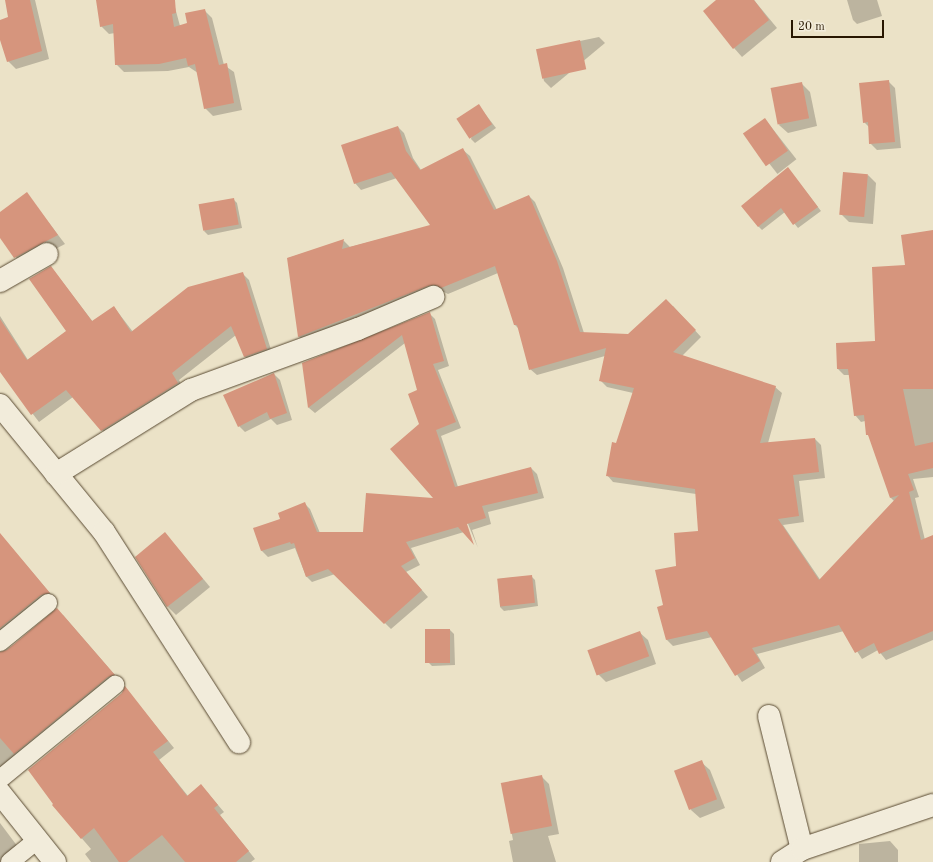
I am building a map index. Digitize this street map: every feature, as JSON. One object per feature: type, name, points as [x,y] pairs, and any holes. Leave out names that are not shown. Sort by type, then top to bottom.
[{"type":"street","points":[[0,281],[47,254]]},
{"type":"street","points":[[56,474],[191,390],[358,329],[433,297]]},
{"type":"street","points":[[0,405],[104,532],[239,742]]},
{"type":"street","points":[[769,716],[802,849]]},
{"type":"street","points":[[0,793],[55,862]]},
{"type":"street","points":[[782,862],[802,849],[933,805]]},
{"type":"lane","points":[[0,642],[48,603]]},
{"type":"lane","points":[[0,778],[115,685]]},
{"type":"lane","points":[[10,862],[37,840]]},
{"type":"building","points":[[5,0],[30,0],[42,51],[7,62],[0,40],[0,20],[8,17]]},
{"type":"building","points":[[96,0],[175,0],[176,13],[172,14],[174,27],[187,23],[185,13],[205,9],[219,65],[227,63],[234,103],[204,109],[195,64],[188,66],[186,58],[159,64],[115,65],[113,24],[100,27]]},
{"type":"building","points":[[716,0],[754,0],[769,20],[733,49],[703,11]]},
{"type":"building","points":[[580,40],[586,69],[542,79],[536,49]]},
{"type":"building","points":[[889,80],[895,142],[869,144],[868,122],[863,123],[859,83]]},
{"type":"building","points":[[802,82],[809,118],[778,124],[771,88]]},
{"type":"building","points":[[479,104],[492,124],[469,139],[456,119]]},
{"type":"building","points":[[765,118],[788,151],[766,166],[743,133]]},
{"type":"building","points":[[398,126],[406,151],[420,170],[463,148],[494,210],[529,195],[557,261],[580,332],[628,334],[666,299],[696,330],[673,352],[776,386],[760,443],[815,438],[819,472],[793,475],[799,516],[778,519],[819,580],[899,495],[890,498],[868,435],[866,435],[864,415],[854,416],[848,369],[837,369],[836,343],[875,341],[872,267],[905,265],[901,235],[933,230],[933,389],[903,389],[915,446],[933,442],[933,468],[908,474],[914,490],[909,492],[921,540],[933,535],[933,631],[879,654],[874,643],[855,653],[839,625],[752,648],[760,661],[735,676],[707,631],[666,640],[657,607],[663,605],[655,570],[676,566],[674,533],[698,531],[695,489],[606,476],[612,442],[616,443],[634,388],[599,381],[606,348],[529,370],[517,325],[514,325],[495,266],[441,288],[435,285],[428,286],[298,337],[287,258],[344,239],[342,249],[430,225],[391,172],[354,184],[341,145]]},
{"type":"building","points":[[788,167],[818,207],[793,225],[781,208],[758,227],[741,206]]},
{"type":"building","points":[[843,172],[868,174],[864,217],[839,215]]},
{"type":"building","points":[[27,192],[58,235],[14,258],[0,238],[0,212]]},
{"type":"building","points":[[234,198],[239,225],[203,231],[199,204]]},
{"type":"building","points":[[51,266],[92,321],[114,306],[131,332],[188,287],[243,272],[267,349],[244,357],[231,326],[172,373],[178,383],[101,431],[66,390],[31,415],[0,372],[0,319],[27,360],[66,331],[29,279]]},
{"type":"building","points":[[430,312],[444,361],[433,364],[456,422],[436,430],[455,487],[531,467],[538,493],[482,506],[486,518],[467,524],[474,545],[458,527],[406,542],[415,558],[401,566],[422,590],[384,624],[328,569],[306,577],[294,543],[291,544],[290,542],[261,551],[253,528],[280,519],[278,513],[305,502],[317,532],[363,532],[366,493],[433,498],[390,449],[419,424],[408,394],[417,390],[402,335],[308,408],[302,363]]},
{"type":"building","points":[[274,373],[287,413],[270,419],[267,412],[238,427],[223,395]]},
{"type":"building","points":[[165,532],[203,579],[167,607],[135,557]]},
{"type":"building","points":[[0,533],[50,593],[41,595],[0,628]]},
{"type":"building","points":[[532,575],[535,603],[500,607],[497,579]]},
{"type":"building","points":[[57,608],[115,675],[108,677],[14,754],[0,738],[0,652],[7,650]]},
{"type":"building","points":[[425,629],[450,629],[450,663],[425,663]]},
{"type":"building","points":[[640,631],[649,656],[597,676],[587,650]]},
{"type":"building","points":[[125,686],[168,741],[153,752],[187,796],[201,784],[218,805],[214,808],[249,851],[236,862],[185,862],[162,835],[127,862],[119,862],[94,828],[81,839],[52,805],[53,804],[28,770],[122,693]]},
{"type":"building","points":[[702,760],[717,799],[689,810],[674,771]]},
{"type":"building","points":[[542,775],[552,826],[511,834],[501,783]]}]
